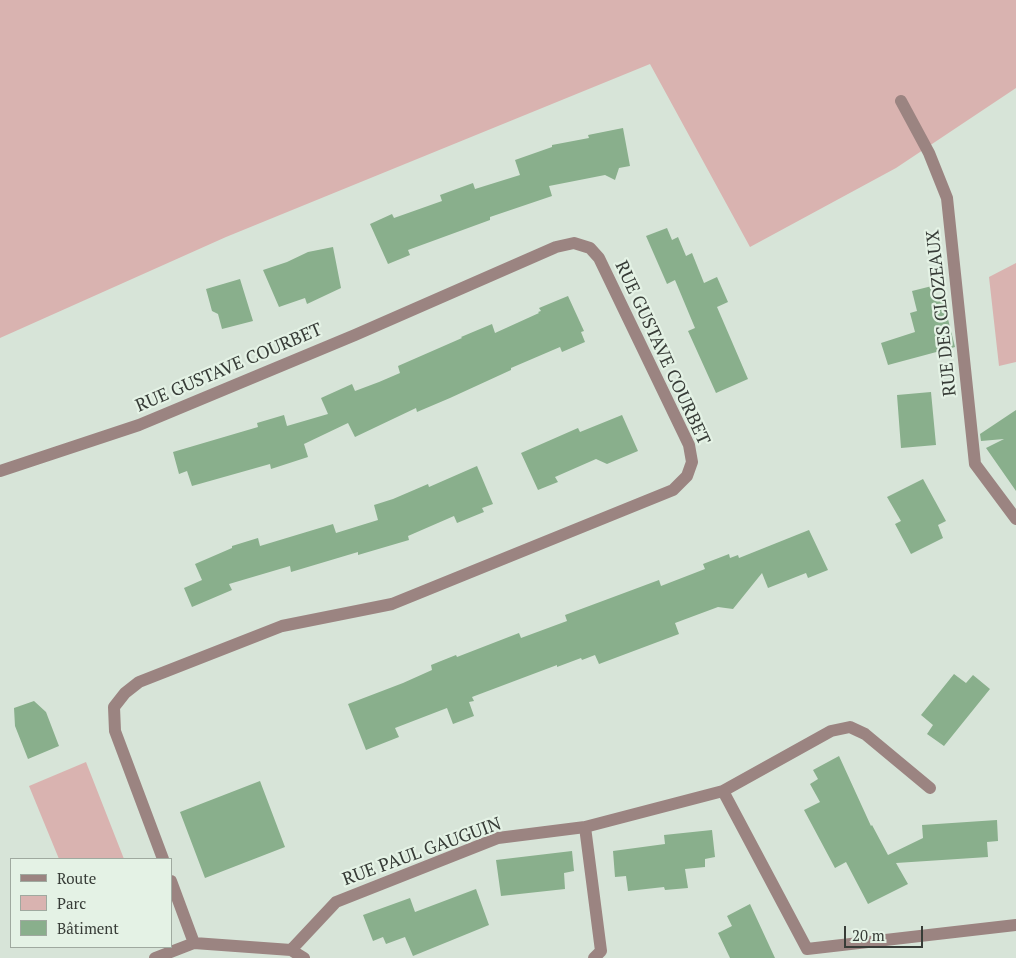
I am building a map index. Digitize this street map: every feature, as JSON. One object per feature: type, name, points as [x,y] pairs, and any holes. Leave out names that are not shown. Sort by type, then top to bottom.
[{"type":"street","name":"RUE DES CLOZEAUX","points":[[901,101],[929,152],[947,198],[975,464],[1016,519]]},
{"type":"street","name":"RUE GUSTAVE COURBET","points":[[0,471],[139,425],[355,335],[556,247],[574,243],[590,248],[599,258],[689,445],[692,462],[687,476],[673,490],[392,604],[282,626],[139,682],[125,693],[114,708],[115,730],[163,858]]},
{"type":"street","name":"RUE PAUL GAUGUIN","points":[[291,950],[336,902],[498,838],[585,826],[723,791],[831,731],[850,727],[865,734],[930,788]]},
{"type":"street","points":[[723,791],[809,953],[1016,925]]},
{"type":"street","points":[[585,826],[601,951],[594,958]]},
{"type":"street","points":[[172,884],[194,943]]},
{"type":"street","points":[[154,958],[194,943],[291,950],[304,958]]},
{"type":"green space","points":[[0,0],[1016,0],[1016,88],[896,168],[750,247],[650,64],[226,237],[0,338]]},
{"type":"green space","points":[[1016,263],[1016,362],[999,366],[989,277]]},
{"type":"green space","points":[[86,762],[124,858],[59,858],[29,786]]},
{"type":"building","points":[[623,128],[630,166],[619,168],[615,180],[605,175],[549,186],[552,196],[490,217],[490,220],[408,250],[410,255],[388,264],[370,224],[392,214],[394,218],[442,201],[440,195],[473,183],[475,189],[520,175],[515,160],[552,147],[552,145],[589,138],[588,135]]},
{"type":"building","points":[[667,228],[672,240],[678,237],[686,256],[692,253],[704,283],[717,277],[728,302],[717,307],[748,379],[716,393],[688,331],[695,328],[675,280],[667,284],[646,236]]},
{"type":"building","points":[[333,247],[341,288],[307,304],[305,298],[279,307],[263,270],[308,252]]},
{"type":"building","points":[[240,279],[253,321],[222,329],[218,314],[212,311],[206,289]]},
{"type":"building","points":[[932,286],[937,301],[943,299],[955,347],[888,365],[881,343],[915,332],[910,313],[917,311],[912,291]]},
{"type":"building","points":[[568,296],[584,331],[581,332],[585,342],[562,352],[560,347],[511,368],[511,370],[450,398],[417,412],[416,408],[355,437],[348,423],[304,444],[308,457],[271,469],[270,464],[192,486],[187,471],[179,474],[173,452],[258,427],[257,423],[284,415],[287,426],[328,414],[321,398],[352,384],[355,391],[379,382],[400,373],[398,366],[461,337],[492,324],[495,333],[539,313],[541,311],[539,308]]},
{"type":"building","points":[[931,392],[936,445],[901,448],[897,395]]},
{"type":"building","points":[[1016,410],[1016,491],[986,448],[1004,439],[981,441],[980,434]]},
{"type":"building","points":[[622,415],[638,451],[607,464],[596,459],[555,477],[558,482],[538,490],[521,453],[578,428],[580,432]]},
{"type":"building","points":[[477,466],[493,504],[482,508],[484,512],[457,523],[454,516],[408,536],[409,540],[358,555],[358,552],[291,572],[290,566],[229,584],[232,590],[192,607],[184,588],[202,580],[195,564],[232,548],[232,546],[258,538],[260,546],[333,524],[336,533],[378,520],[374,505],[428,484],[429,487]]},
{"type":"building","points":[[923,479],[946,521],[938,525],[943,538],[911,554],[895,524],[901,521],[887,497]]},
{"type":"building","points":[[809,530],[828,570],[808,578],[806,573],[768,588],[762,573],[733,609],[718,607],[675,623],[679,634],[599,664],[595,655],[557,667],[557,665],[472,697],[474,701],[469,702],[474,716],[453,724],[447,708],[395,728],[399,737],[366,750],[348,704],[432,670],[431,665],[456,655],[457,657],[519,633],[521,638],[567,621],[565,615],[659,580],[661,586],[705,569],[703,564],[729,554],[730,558],[738,555],[739,558]]},
{"type":"building","points":[[954,674],[966,683],[973,675],[990,689],[944,746],[927,734],[933,725],[921,715]]},
{"type":"building","points":[[34,701],[46,712],[59,746],[28,759],[15,726],[14,708]]},
{"type":"building","points":[[839,756],[871,826],[888,855],[923,838],[922,825],[997,820],[998,841],[987,842],[988,857],[896,863],[908,884],[868,904],[846,862],[835,868],[804,810],[820,802],[810,784],[818,779],[813,770]]},
{"type":"building","points":[[260,781],[285,847],[205,878],[180,812]]},
{"type":"building","points":[[712,830],[715,857],[705,859],[705,867],[685,869],[688,888],[665,890],[664,887],[628,891],[626,876],[615,877],[613,851],[665,844],[664,835]]},
{"type":"building","points":[[572,851],[574,871],[564,873],[565,889],[501,896],[496,860]]},
{"type":"building","points":[[476,889],[489,925],[413,956],[405,937],[386,944],[383,937],[373,941],[363,915],[410,898],[415,912]]},
{"type":"building","points":[[750,904],[775,958],[730,958],[718,933],[732,926],[727,916]]}]
